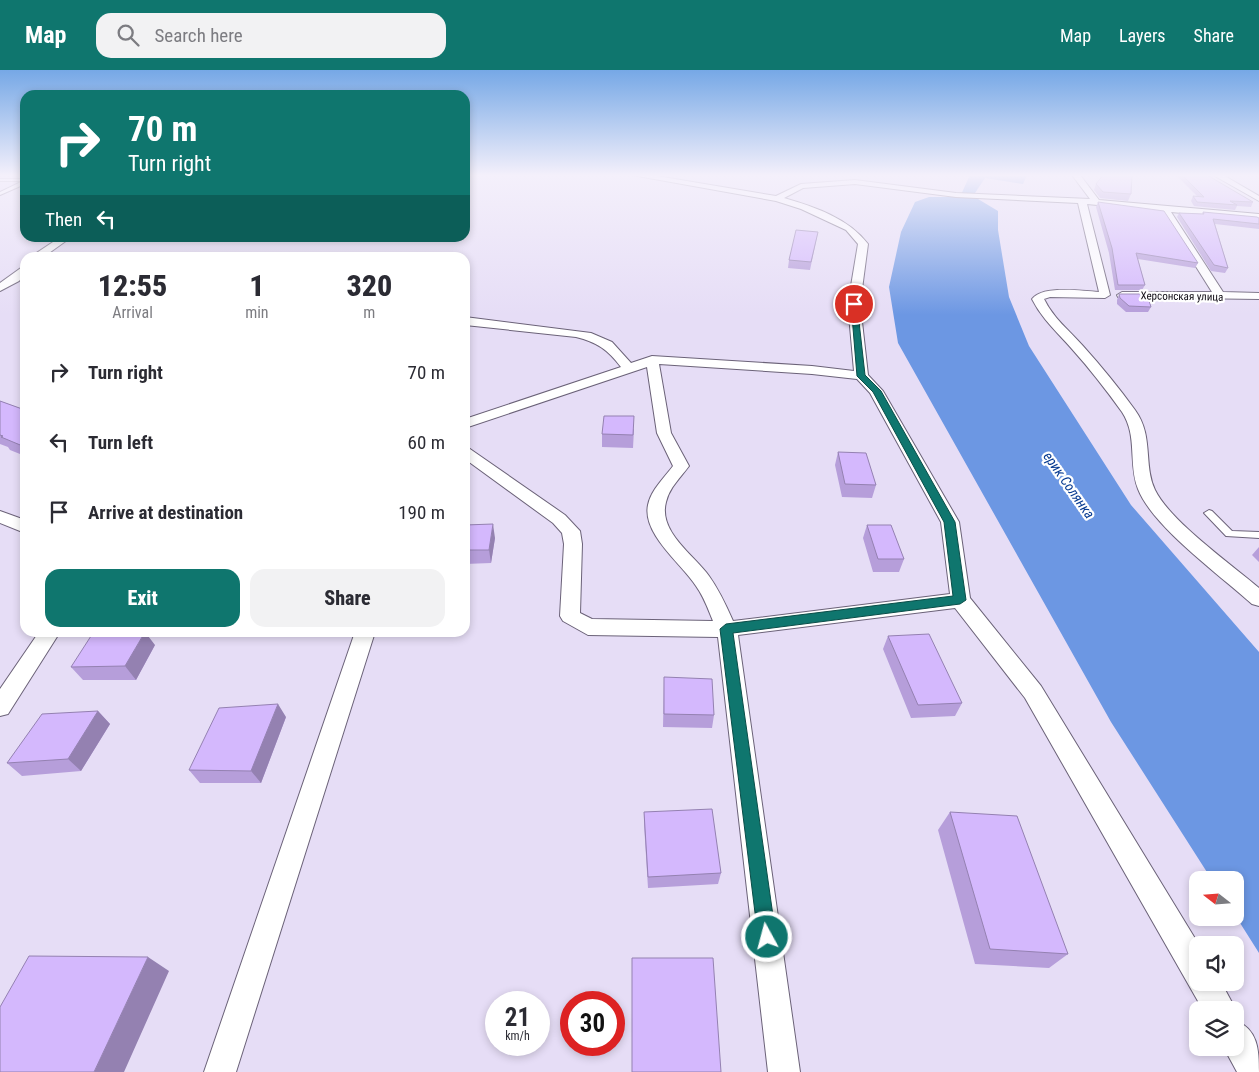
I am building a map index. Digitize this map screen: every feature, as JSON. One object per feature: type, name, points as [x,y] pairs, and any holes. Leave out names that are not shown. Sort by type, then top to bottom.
[{"type":"street","points":[[836,222],[849,228],[863,244],[854,304],[861,376]]},
{"type":"street","points":[[1092,222],[1105,295]]},
{"type":"street","points":[[1173,222],[1220,296]]},
{"type":"street","points":[[43,252],[59,242]]},
{"type":"street","points":[[0,288],[20,280]]},
{"type":"street","name":"Херсонская улица","points":[[1259,296],[1050,294],[1042,296],[1038,300],[1045,312],[1078,348],[1130,413],[1140,437],[1142,473],[1146,489],[1160,513],[1259,599]]},
{"type":"street","points":[[470,321],[576,332],[594,336],[609,343],[629,369]]},
{"type":"street","points":[[652,360],[664,433],[669,444],[678,455],[681,466],[660,494],[656,507],[658,524],[677,551],[704,581],[726,629],[784,1072]]},
{"type":"street","points":[[470,422],[652,360],[812,370],[861,376],[876,391],[950,522],[960,600],[1033,692],[1189,957]]},
{"type":"street","points":[[470,456],[559,519],[571,531],[573,544],[570,616],[575,621],[596,627],[726,629],[960,600]]},
{"type":"street","points":[[0,516],[20,525]]},
{"type":"street","points":[[0,707],[47,637]]},
{"type":"street","points":[[220,1072],[363,637]]},
{"type":"street","points":[[1244,1052],[1255,1072]]},
{"type":"lane","points":[[1209,513],[1229,534],[1259,535]]},
{"type":"water","name":"ерик Солянка","points":[[906,222],[998,222],[1009,297],[1029,346],[1131,505],[1259,652],[1259,953],[1242,926],[1244,926],[1244,871],[1206,871],[1111,722],[898,343],[889,287],[901,232]]},
{"type":"building","points":[[1104,222],[1171,222],[1198,263],[1136,253],[1145,285],[1118,285],[1112,248]]},
{"type":"building","points":[[1185,222],[1214,222],[1228,268],[1214,265]]},
{"type":"building","points":[[1238,222],[1259,222],[1259,224]]},
{"type":"building","points":[[796,230],[818,232],[811,262],[789,260]]},
{"type":"building","points":[[1119,294],[1147,294],[1151,307],[1129,306],[1120,298]]},
{"type":"building","points":[[0,401],[20,408],[20,445],[0,435]]},
{"type":"building","points":[[604,416],[634,416],[633,435],[602,434]]},
{"type":"building","points":[[838,452],[866,453],[876,485],[845,484]]},
{"type":"building","points":[[493,524],[489,550],[470,550],[470,525]]},
{"type":"building","points":[[867,525],[891,525],[904,559],[878,559]]},
{"type":"building","points":[[929,634],[962,703],[918,705],[888,636]]},
{"type":"building","points":[[90,637],[142,637],[125,666],[71,667]]},
{"type":"building","points":[[664,677],[712,679],[714,715],[664,714]]},
{"type":"building","points":[[278,704],[251,771],[189,770],[219,708]]},
{"type":"building","points":[[98,711],[68,759],[7,763],[42,714]]},
{"type":"building","points":[[712,809],[721,873],[648,877],[644,812]]},
{"type":"building","points":[[950,812],[1017,816],[1068,954],[990,949]]},
{"type":"building","points":[[29,956],[148,957],[94,1072],[0,1072],[0,1007]]},
{"type":"building","points":[[632,958],[713,958],[721,1072],[632,1072]]},
{"type":"route","points":[[767,937],[726,629],[960,600],[950,522],[876,391],[861,376],[854,304]]}]
